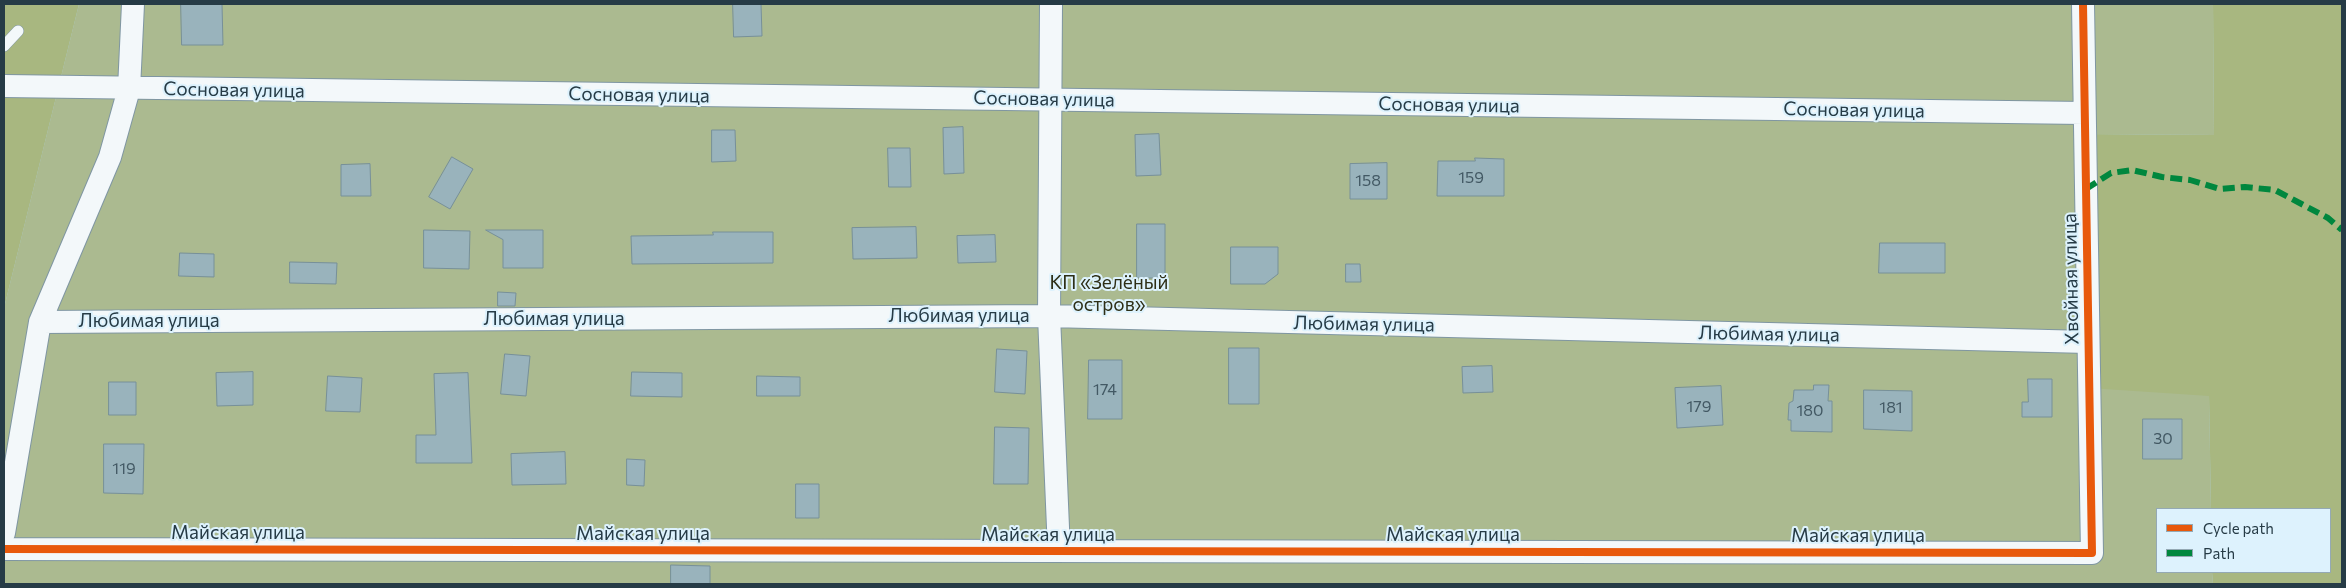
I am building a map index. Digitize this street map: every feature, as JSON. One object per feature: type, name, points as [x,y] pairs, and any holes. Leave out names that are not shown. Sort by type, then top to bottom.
[{"type":"street","points":[[4,533],[40,322],[110,157],[129,89],[133,4]]},
{"type":"street","points":[[1051,4],[1049,316],[1058,551]]},
{"type":"street","name":"Хвойная улица","points":[[2083,4],[2092,553]]},
{"type":"street","name":"Сосновая улица","points":[[4,86],[2084,112]]},
{"type":"street","name":"Любимая улица","points":[[40,322],[1049,316],[2088,342]]},
{"type":"street","name":"Майская улица","points":[[4,549],[2092,553]]},
{"type":"lane","points":[[4,46],[18,31]]},
{"type":"green space","points":[[4,4],[79,4],[4,308]]},
{"type":"green space","name":"КП «Зелёный остров»","points":[[79,4],[2213,4],[2214,135],[2085,134],[2209,395],[2211,508],[2156,508],[2156,573],[2212,573],[2213,584],[4,584],[4,308]]},
{"type":"green space","points":[[2213,4],[2342,4],[2342,584],[2213,584],[2212,573],[2331,573],[2331,508],[2211,508],[2209,396],[2089,388],[2084,134],[2214,135]]},
{"type":"building","points":[[181,4],[222,4],[223,45],[182,45]]},
{"type":"building","points":[[733,4],[761,4],[762,36],[734,37]]},
{"type":"building","points":[[963,127],[964,173],[944,174],[943,128]]},
{"type":"building","points":[[712,130],[735,130],[736,161],[712,162]]},
{"type":"building","points":[[1159,134],[1161,175],[1136,176],[1135,135]]},
{"type":"building","points":[[888,148],[910,148],[911,187],[889,187]]},
{"type":"building","points":[[452,157],[473,169],[450,209],[429,197]]},
{"type":"building","points":[[1475,158],[1504,159],[1504,196],[1437,196],[1438,161],[1475,161]]},
{"type":"building","points":[[1387,163],[1387,199],[1350,199],[1350,164]]},
{"type":"building","points":[[370,164],[371,196],[341,196],[341,165]]},
{"type":"building","points":[[1137,224],[1165,224],[1165,278],[1137,278]]},
{"type":"building","points":[[916,227],[917,258],[853,259],[852,228]]},
{"type":"building","points":[[424,230],[470,231],[469,269],[424,268]]},
{"type":"building","points":[[486,230],[543,230],[543,268],[503,268],[503,240]]},
{"type":"building","points":[[713,232],[773,232],[773,263],[632,264],[631,236],[713,235]]},
{"type":"building","points":[[995,235],[996,262],[958,263],[957,236]]},
{"type":"building","points":[[1880,243],[1945,243],[1945,273],[1879,273]]},
{"type":"building","points":[[1231,247],[1278,247],[1278,274],[1265,284],[1231,284]]},
{"type":"building","points":[[180,253],[214,254],[214,277],[179,276]]},
{"type":"building","points":[[290,262],[337,263],[336,284],[290,283]]},
{"type":"building","points":[[1346,264],[1360,264],[1361,282],[1346,282]]},
{"type":"building","points":[[498,292],[516,293],[515,306],[498,306]]},
{"type":"building","points":[[1229,348],[1259,348],[1259,404],[1229,404]]},
{"type":"building","points":[[997,349],[1027,351],[1025,394],[995,392]]},
{"type":"building","points":[[505,354],[530,356],[526,396],[501,394]]},
{"type":"building","points":[[1089,360],[1122,360],[1122,419],[1088,419]]},
{"type":"building","points":[[1492,366],[1493,392],[1463,393],[1462,367]]},
{"type":"building","points":[[253,372],[253,405],[217,406],[216,373]]},
{"type":"building","points":[[632,372],[682,373],[682,397],[631,396]]},
{"type":"building","points":[[468,373],[472,463],[416,463],[416,435],[436,435],[434,374]]},
{"type":"building","points":[[328,376],[362,378],[360,412],[326,411]]},
{"type":"building","points":[[757,376],[800,377],[800,396],[757,396]]},
{"type":"building","points":[[2028,379],[2052,379],[2052,417],[2022,417],[2022,402],[2028,402]]},
{"type":"building","points":[[109,382],[136,382],[136,415],[109,415]]},
{"type":"building","points":[[1814,385],[1829,385],[1828,401],[1832,401],[1832,432],[1791,431],[1791,420],[1788,420],[1789,403],[1793,401],[1794,390],[1813,390]]},
{"type":"building","points":[[1721,386],[1723,425],[1677,428],[1675,388]]},
{"type":"building","points":[[1864,390],[1912,391],[1912,431],[1864,429]]},
{"type":"building","points":[[2143,419],[2182,419],[2182,459],[2143,459]]},
{"type":"building","points":[[995,427],[1029,428],[1028,484],[994,484]]},
{"type":"building","points":[[104,444],[144,444],[143,494],[104,493]]},
{"type":"building","points":[[565,452],[566,484],[512,485],[511,454]]},
{"type":"building","points":[[627,459],[645,460],[644,486],[627,485]]},
{"type":"building","points":[[796,484],[819,484],[819,518],[796,518]]},
{"type":"building","points":[[671,565],[710,566],[710,584],[671,584]]},
{"type":"marked path","points":[[2086,189],[2111,173],[2132,170],[2162,177],[2190,180],[2220,189],[2245,187],[2275,190],[2328,218],[2342,230]]},
{"type":"cycle path","points":[[4,549],[2092,553],[2083,4]]}]
